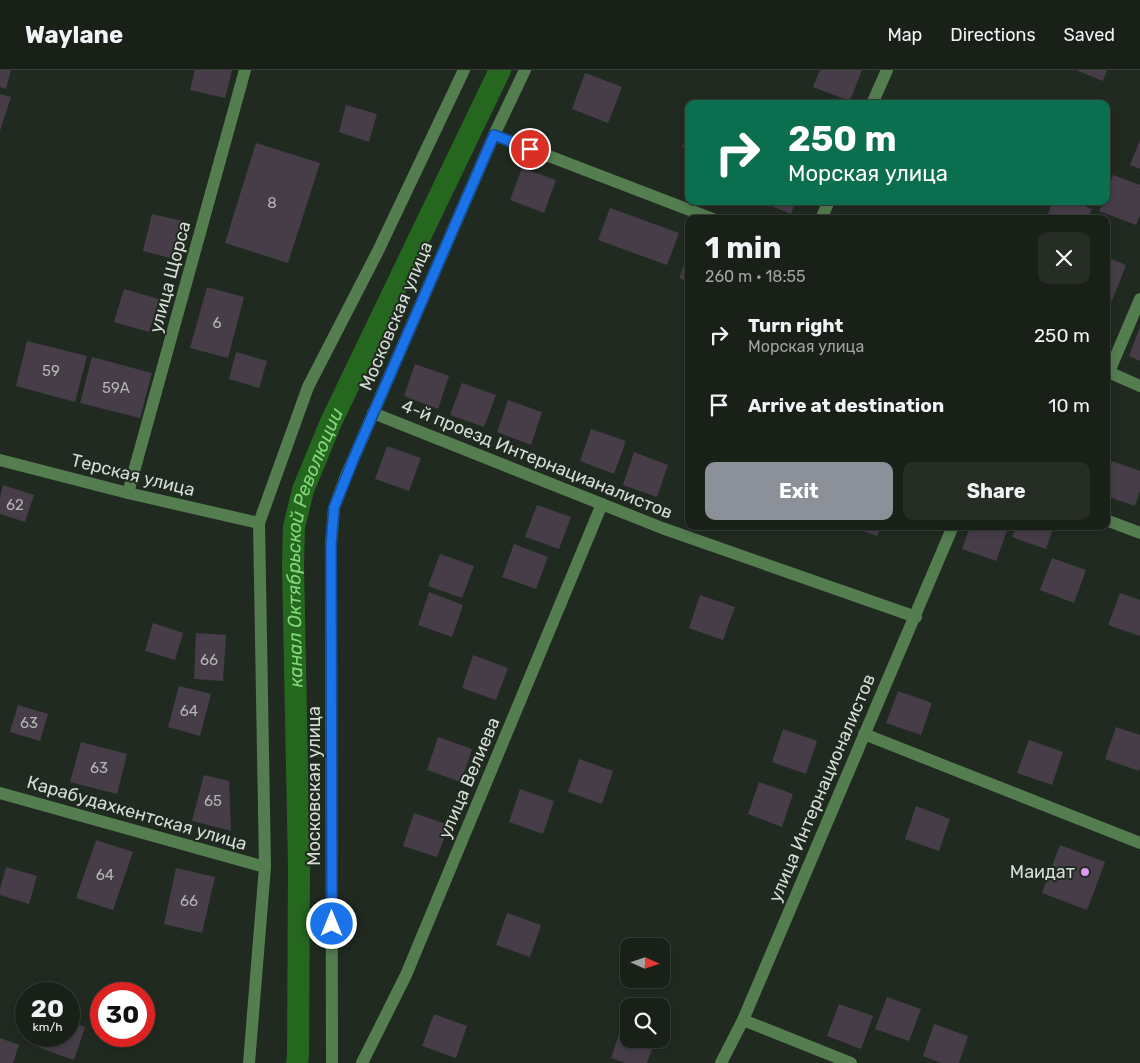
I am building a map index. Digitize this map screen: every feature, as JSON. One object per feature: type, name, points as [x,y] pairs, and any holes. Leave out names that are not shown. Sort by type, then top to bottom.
[{"type":"street","name":"улица Щорса","points":[[128,493],[245,70]]},
{"type":"street","points":[[249,1063],[264,867],[259,523],[308,387],[378,251],[464,70]]},
{"type":"street","name":"Московская улица","points":[[332,1063],[331,545],[334,508],[373,413],[494,135],[525,70]]},
{"type":"street","points":[[874,100],[888,70]]},
{"type":"street","points":[[494,135],[703,215]]},
{"type":"street","points":[[1110,367],[1140,299]]},
{"type":"street","points":[[1110,373],[1140,386]]},
{"type":"street","name":"4-й проезд Интернацианалистов","points":[[373,413],[672,531],[916,617]]},
{"type":"street","name":"Терская улица","points":[[0,460],[128,493],[259,523]]},
{"type":"street","name":"улица Велиева","points":[[362,1063],[406,976],[602,504]]},
{"type":"street","points":[[1110,522],[1140,533]]},
{"type":"street","name":"улица Интернационалистов","points":[[721,1063],[743,1020],[951,530]]},
{"type":"street","points":[[864,734],[1140,843]]},
{"type":"street","name":"Карабудахкентская улица","points":[[0,793],[264,867]]},
{"type":"street","points":[[743,1020],[851,1063]]},
{"type":"building","points":[[0,70],[11,70],[6,89],[0,87]]},
{"type":"building","points":[[195,70],[232,70],[225,98],[190,90]]},
{"type":"building","points":[[820,70],[862,70],[850,100],[813,87]]},
{"type":"building","points":[[1076,70],[1107,70],[1103,81]]},
{"type":"building","points":[[585,73],[622,87],[608,123],[572,109]]},
{"type":"building","points":[[0,94],[11,97],[0,131]]},
{"type":"building","points":[[346,105],[377,114],[369,142],[339,132]]},
{"type":"building","points":[[1140,140],[1140,169],[1130,165]]},
{"type":"building","points":[[256,143],[320,163],[288,263],[225,243]]},
{"type":"building","points":[[522,168],[556,180],[544,213],[510,200]]},
{"type":"building","points":[[1113,175],[1140,185],[1140,215],[1136,225],[1099,211],[1101,205],[1110,205],[1110,183]]},
{"type":"building","points":[[769,205],[794,205],[791,214]]},
{"type":"building","points":[[1051,205],[1082,205],[1092,209],[1090,215],[1048,215]]},
{"type":"building","points":[[610,208],[679,233],[667,265],[598,240]]},
{"type":"building","points":[[152,214],[187,222],[178,260],[143,251]]},
{"type":"building","points":[[1110,259],[1126,265],[1112,301],[1110,300]]},
{"type":"building","points":[[685,262],[685,280],[679,278]]},
{"type":"building","points":[[207,287],[244,297],[228,358],[190,348]]},
{"type":"building","points":[[124,289],[159,299],[149,332],[114,322]]},
{"type":"building","points":[[1140,327],[1140,361],[1129,356]]},
{"type":"building","points":[[27,341],[87,356],[75,402],[16,386]]},
{"type":"building","points":[[236,352],[267,361],[259,388],[229,379]]},
{"type":"building","points":[[92,357],[152,373],[140,418],[80,403]]},
{"type":"building","points":[[415,364],[449,376],[438,409],[404,396]]},
{"type":"building","points":[[462,383],[496,395],[484,427],[450,415]]},
{"type":"building","points":[[508,400],[542,412],[531,445],[497,432]]},
{"type":"building","points":[[591,429],[626,441],[614,474],[580,461]]},
{"type":"building","points":[[387,446],[421,458],[409,491],[375,479]]},
{"type":"building","points":[[634,452],[668,465],[657,497],[623,485]]},
{"type":"building","points":[[1112,461],[1140,471],[1140,491],[1135,506],[1110,497],[1110,467]]},
{"type":"building","points":[[3,485],[34,495],[25,522],[0,514],[0,497]]},
{"type":"building","points":[[537,505],[571,517],[559,549],[525,537]]},
{"type":"building","points":[[860,530],[879,530],[877,536]]},
{"type":"building","points":[[969,530],[1007,530],[996,561],[962,549]]},
{"type":"building","points":[[1015,530],[1053,530],[1046,549],[1012,537]]},
{"type":"building","points":[[514,544],[548,557],[536,589],[502,577]]},
{"type":"building","points":[[440,554],[474,566],[462,598],[428,586]]},
{"type":"building","points":[[1052,558],[1086,570],[1074,603],[1040,590]]},
{"type":"building","points":[[429,592],[463,605],[452,637],[418,625]]},
{"type":"building","points":[[1120,593],[1140,600],[1140,636],[1108,625]]},
{"type":"building","points":[[700,595],[735,607],[723,640],[689,628]]},
{"type":"building","points":[[153,623],[183,633],[175,660],[145,651]]},
{"type":"building","points":[[196,633],[226,635],[223,681],[194,679]]},
{"type":"building","points":[[473,655],[508,668],[496,700],[462,688]]},
{"type":"building","points":[[179,686],[211,694],[200,736],[168,727]]},
{"type":"building","points":[[898,691],[932,703],[921,735],[886,723]]},
{"type":"building","points":[[18,705],[48,714],[40,741],[10,732]]},
{"type":"building","points":[[1116,727],[1140,735],[1139,771],[1105,759]]},
{"type":"building","points":[[783,729],[817,741],[806,774],[772,762]]},
{"type":"building","points":[[438,737],[472,749],[461,782],[427,770]]},
{"type":"building","points":[[1029,740],[1063,752],[1052,785],[1017,773]]},
{"type":"building","points":[[81,742],[127,754],[117,794],[70,782]]},
{"type":"building","points":[[579,759],[613,771],[602,804],[568,792]]},
{"type":"building","points":[[204,775],[229,781],[231,831],[192,821]]},
{"type":"building","points":[[759,782],[793,794],[782,827],[748,814]]},
{"type":"building","points":[[520,789],[554,801],[543,834],[509,822]]},
{"type":"building","points":[[916,806],[950,819],[939,851],[905,839]]},
{"type":"building","points":[[414,813],[449,825],[437,857],[403,846]]},
{"type":"building","points":[[96,840],[133,852],[113,910],[76,898]]},
{"type":"building","points":[[1060,845],[1105,862],[1087,910],[1042,893]]},
{"type":"building","points":[[6,867],[37,876],[29,904],[0,895]]},
{"type":"building","points":[[176,868],[215,877],[202,933],[164,924]]},
{"type":"building","points":[[507,913],[541,925],[530,957],[496,945]]},
{"type":"building","points":[[887,997],[921,1009],[909,1041],[875,1029]]},
{"type":"building","points":[[839,1004],[873,1016],[861,1049],[827,1036]]},
{"type":"building","points":[[434,1014],[467,1026],[456,1058],[422,1046]]},
{"type":"building","points":[[934,1024],[968,1036],[959,1063],[941,1063],[923,1056]]},
{"type":"building","points":[[80,1025],[85,1027],[80,1042]]},
{"type":"building","points":[[620,1031],[620,1048],[653,1048],[647,1063],[625,1063],[611,1058]]},
{"type":"building","points":[[0,1038],[15,1044],[15,1047],[18,1047],[13,1063],[0,1063]]},
{"type":"building","points":[[40,1047],[78,1047],[74,1060]]},
{"type":"waterway","name":"канал Октябрьской Революции","points":[[297,1063],[299,868],[293,564],[294,527],[303,490],[331,422],[500,70]]},
{"type":"place","name":"Маидат","points":[[1085,872]]},
{"type":"route","points":[[332,924],[331,545],[334,508],[346,476],[494,135],[530,149]]}]
